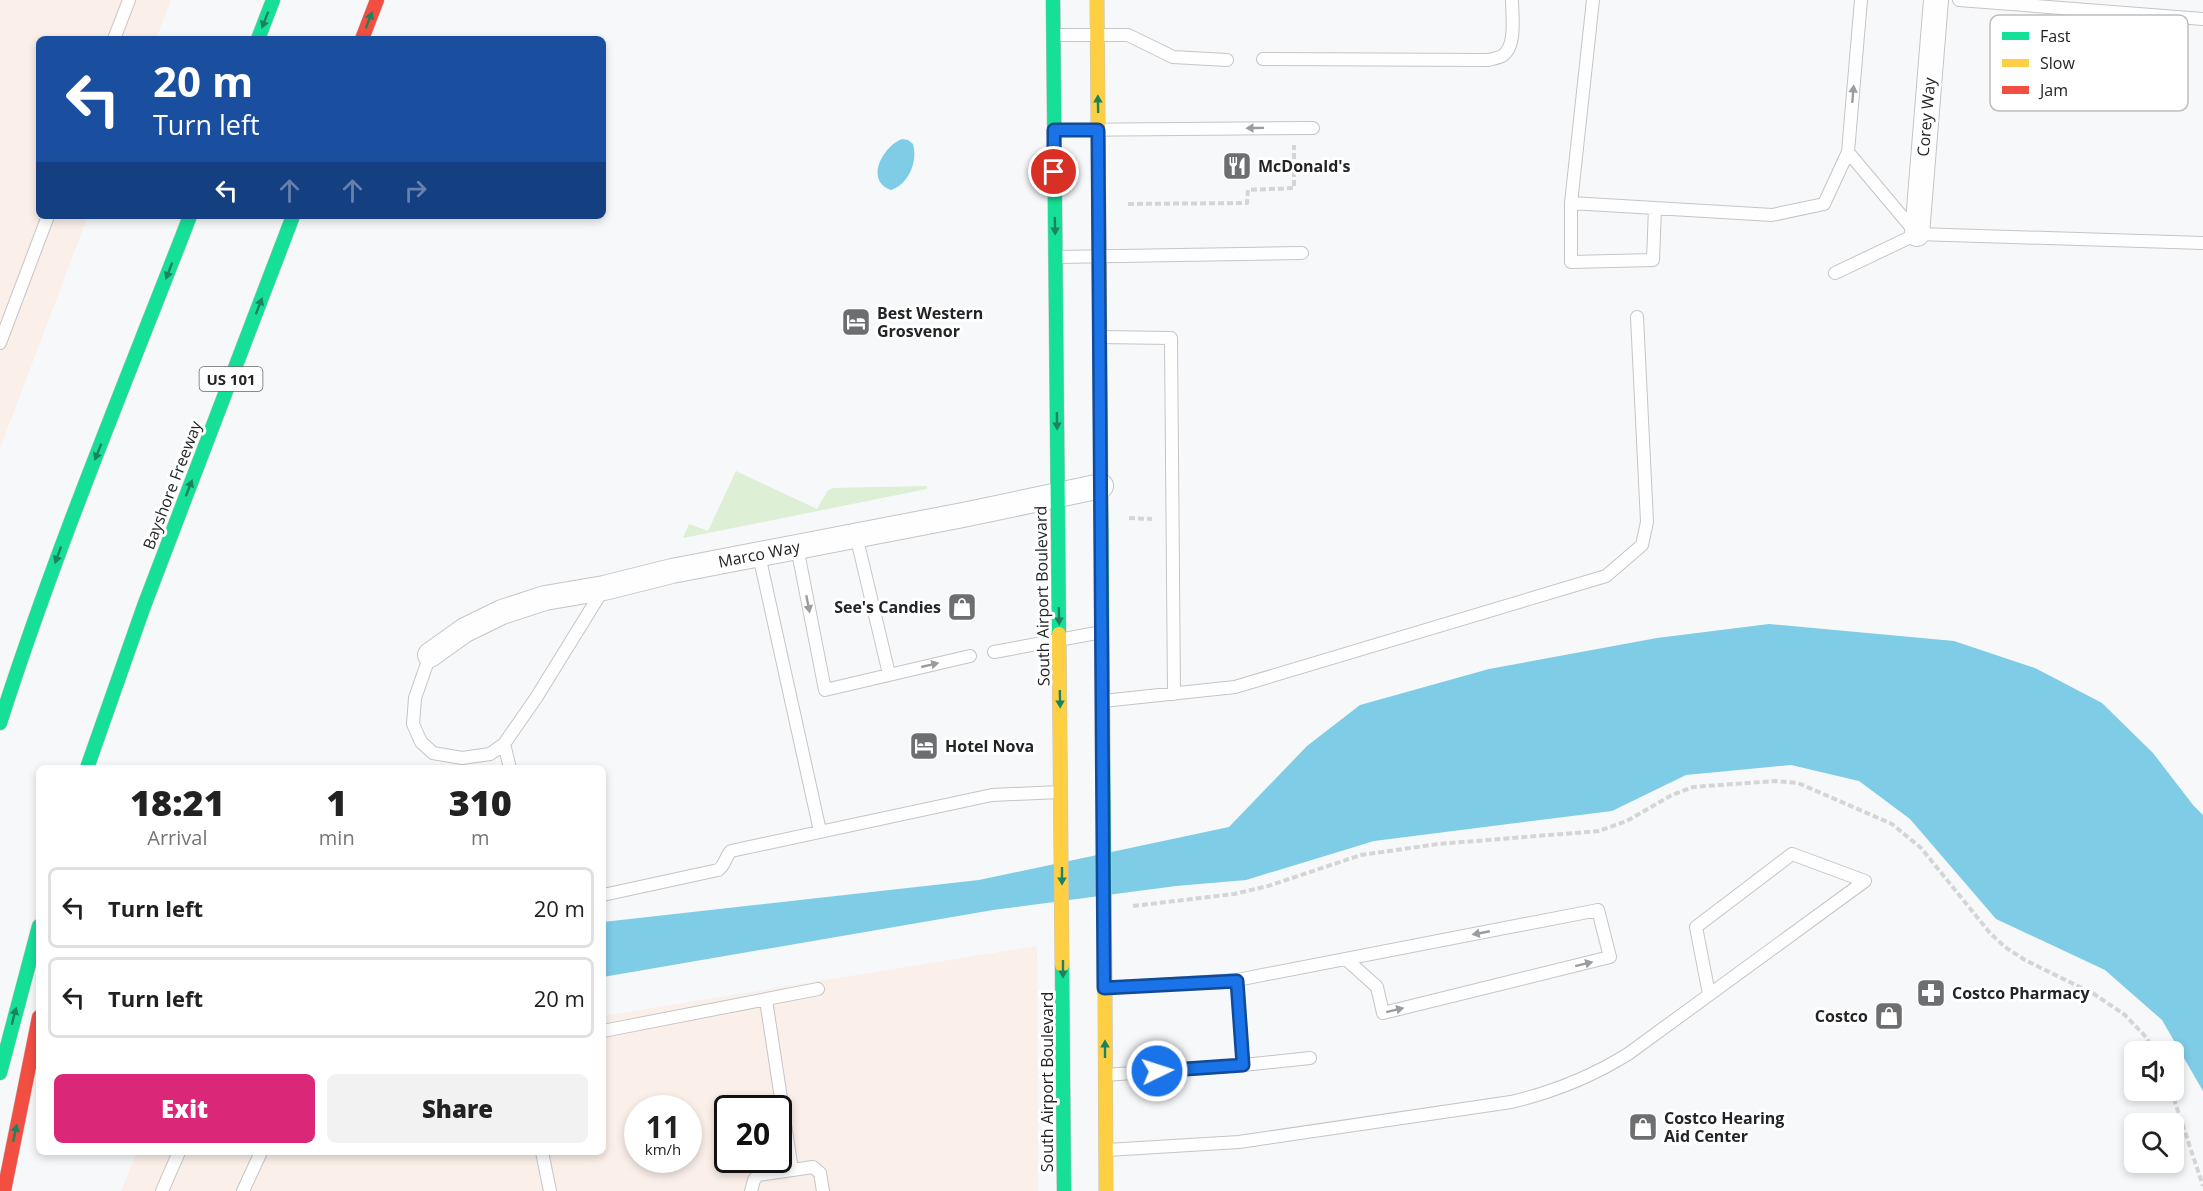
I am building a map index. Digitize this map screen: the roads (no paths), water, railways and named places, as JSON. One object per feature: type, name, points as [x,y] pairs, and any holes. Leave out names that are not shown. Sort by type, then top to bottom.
[{"type":"main road","points":[[259,36],[273,0]]},
{"type":"main road","points":[[363,36],[377,0]]},
{"type":"main road","name":"South Airport Boulevard","points":[[1053,0],[1064,1191]]},
{"type":"main road","points":[[1097,0],[1106,1191]]},
{"type":"main road","points":[[0,723],[61,547],[189,219]]},
{"type":"main road","name":"Bayshore Freeway","points":[[88,765],[168,542],[292,219]]},
{"type":"main road","points":[[99,765],[127,667],[168,542]]},
{"type":"main road","points":[[0,1073],[36,937]]},
{"type":"main road","points":[[4,1191],[36,1032]]},
{"type":"street","name":"Corey Way","points":[[1917,234],[1936,0]]},
{"type":"street","name":"Marco Way","points":[[430,655],[465,630],[502,612],[544,598],[604,588],[672,571],[1101,486]]},
{"type":"lane","points":[[115,36],[129,0]]},
{"type":"lane","points":[[1263,59],[1488,60],[1502,56],[1508,50],[1511,41],[1512,0]]},
{"type":"lane","points":[[1593,0],[1571,203],[1571,262],[1653,261],[1655,208]]},
{"type":"lane","points":[[1571,203],[1772,215],[1824,204],[1848,152],[1861,0]]},
{"type":"lane","points":[[1959,0],[2151,15]]},
{"type":"lane","points":[[2138,14],[2139,0]]},
{"type":"lane","points":[[2188,18],[2203,19]]},
{"type":"lane","points":[[1053,35],[1128,35],[1173,57],[1227,60]]},
{"type":"lane","points":[[1054,130],[1313,128]]},
{"type":"lane","points":[[1848,152],[1917,234]]},
{"type":"lane","points":[[0,343],[47,219]]},
{"type":"lane","points":[[1835,273],[1917,234],[2203,243]]},
{"type":"lane","points":[[1055,257],[1302,253]]},
{"type":"lane","points":[[1102,702],[1235,687],[1606,576],[1642,545],[1647,522],[1637,317]]},
{"type":"lane","points":[[1100,337],[1171,338],[1174,694]]},
{"type":"lane","points":[[856,536],[889,674]]},
{"type":"lane","points":[[797,547],[825,690],[970,656]]},
{"type":"lane","points":[[759,555],[820,831]]},
{"type":"lane","points":[[430,655],[415,698],[413,724],[421,742],[433,753],[462,758],[489,754],[504,744],[536,698],[604,588]]},
{"type":"lane","points":[[994,652],[1102,632]]},
{"type":"lane","points":[[504,744],[509,765]]},
{"type":"lane","points":[[606,894],[718,870],[731,851],[820,831],[992,795],[1062,792]]},
{"type":"lane","points":[[1106,1150],[1239,1142],[1512,1102],[1572,1084],[1601,1071],[1628,1054],[1865,881],[1792,854],[1696,927],[1709,994]]},
{"type":"lane","points":[[1104,988],[1237,981],[1598,910],[1610,957],[1383,1013],[1377,987],[1347,960]]},
{"type":"lane","points":[[1237,981],[1243,1065]]},
{"type":"lane","points":[[606,1030],[818,990]]},
{"type":"lane","points":[[765,1000],[780,1095]]},
{"type":"lane","points":[[1105,1075],[1310,1058]]},
{"type":"lane","points":[[162,1191],[178,1155]]},
{"type":"lane","points":[[243,1191],[260,1155]]},
{"type":"lane","points":[[543,1155],[550,1191]]},
{"type":"lane","points":[[792,1170],[816,1168],[820,1173],[823,1191]]},
{"type":"lane","points":[[752,1191],[758,1174],[766,1173]]},
{"type":"water","points":[[902,139],[913,144],[913,164],[903,183],[891,190],[883,186],[879,179],[879,164],[888,149]]},
{"type":"water","points":[[1769,624],[1954,641],[2035,668],[2102,703],[2153,753],[2203,815],[2203,1091],[2184,1058],[2184,1041],[2174,1041],[2162,1020],[2105,970],[1996,919],[1910,819],[1859,781],[1791,765],[1686,775],[1612,811],[1374,841],[1246,880],[1176,886],[993,910],[606,976],[606,922],[979,880],[1229,827],[1307,746],[1360,705],[1489,669],[1657,638]]},
{"type":"place","name":"McDonald's","points":[[1237,166]]},
{"type":"place","name":"Best Western Grosvenor","points":[[856,322]]},
{"type":"place","name":"See's Candies","points":[[962,607]]},
{"type":"place","name":"Hotel Nova","points":[[924,746]]},
{"type":"place","name":"Costco Pharmacy","points":[[1931,993]]},
{"type":"place","name":"Costco","points":[[1889,1016]]},
{"type":"place","name":"Costco Hearing Aid Center","points":[[1643,1127]]}]
